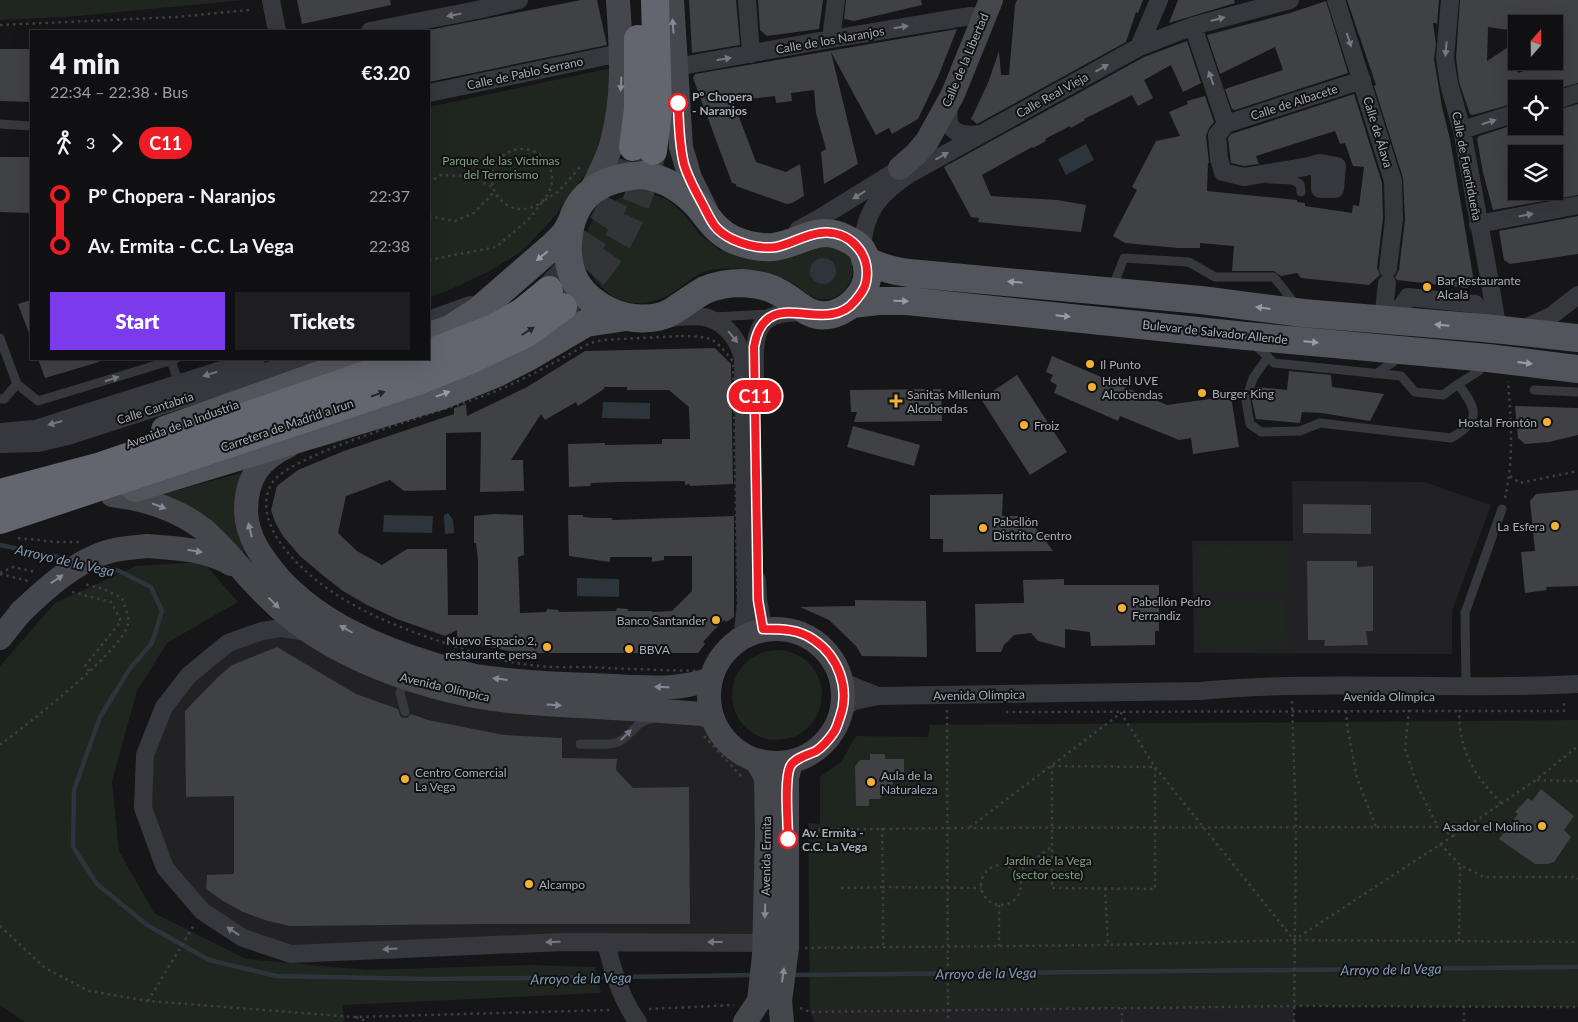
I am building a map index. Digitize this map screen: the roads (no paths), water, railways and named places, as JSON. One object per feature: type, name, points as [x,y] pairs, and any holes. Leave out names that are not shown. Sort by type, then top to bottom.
[{"type":"highway","points":[[636,0],[638,109],[643,149],[658,111],[655,0]]},
{"type":"highway","name":"Carretera de Madrid a Irun","points":[[0,521],[418,381],[470,360],[527,333],[556,298],[522,312],[496,326],[430,353]]},
{"type":"highway","name":"Carretera de Madrid a Irun","points":[[0,492],[101,466],[409,360]]},
{"type":"main road","points":[[430,336],[450,329],[478,311],[554,245],[565,234],[578,208],[591,191],[614,180],[643,175],[657,178],[677,187],[698,206],[713,225],[731,238],[755,247],[775,247],[811,234],[829,232],[848,239],[874,265],[889,270],[909,273],[1111,291],[1208,288],[1303,313],[1578,338]]},
{"type":"main road","points":[[571,223],[568,256],[577,283],[586,295],[595,302],[609,311],[626,316],[656,318],[671,312],[706,290],[722,285],[742,283],[758,284],[772,289],[811,313],[832,315],[841,312],[852,304],[864,289],[867,269],[864,255]]},
{"type":"main road","name":"Bulevar de Salvador Allende","points":[[852,304],[878,301],[907,301],[1407,351],[1498,366],[1578,369]]},
{"type":"main road","points":[[0,521],[112,495],[443,395],[497,373],[586,323],[626,316]]},
{"type":"main road","name":"Avenida de la Industria","points":[[0,492],[98,454],[361,360]]},
{"type":"street","points":[[271,0],[277,30]]},
{"type":"street","points":[[374,30],[476,5],[519,0]]},
{"type":"street","points":[[591,191],[612,144],[619,112],[622,80],[618,0]]},
{"type":"street","points":[[672,0],[681,147],[685,165],[713,225]]},
{"type":"street","points":[[747,0],[751,54]]},
{"type":"street","points":[[831,39],[836,0]]},
{"type":"street","points":[[1139,47],[1159,0]]},
{"type":"street","name":"Calle Real Vieja","points":[[864,255],[864,229],[867,218],[885,193],[911,173],[1139,47],[1193,26],[1290,0]]},
{"type":"street","name":"Calle de Álava","points":[[1336,0],[1393,181],[1394,219],[1388,276],[1388,320]]},
{"type":"street","name":"Calle de Fuentidueña","points":[[1450,0],[1445,58],[1449,84],[1462,130],[1478,224],[1500,330]]},
{"type":"street","name":"Calle de los Naranjos","points":[[676,67],[970,16],[988,8]]},
{"type":"street","name":"Calle de la Libertad","points":[[743,243],[757,243],[788,235],[820,218],[900,168],[916,154],[927,141],[953,94],[988,8]]},
{"type":"street","points":[[1193,26],[1226,124],[1217,134],[1219,159],[1223,172],[1249,177],[1305,167],[1320,162]]},
{"type":"street","name":"Calle de Pablo Serrano","points":[[430,93],[620,53]]},
{"type":"street","name":"Calle de Albacete","points":[[1226,124],[1362,80]]},
{"type":"street","points":[[1563,98],[1578,93]]},
{"type":"street","points":[[953,94],[948,112],[949,125],[954,132],[966,136],[983,134]]},
{"type":"street","points":[[1462,130],[1508,116]]},
{"type":"street","points":[[1478,224],[1578,205]]},
{"type":"street","points":[[430,320],[477,301],[508,284]]},
{"type":"street","points":[[1500,330],[1551,316],[1578,295]]},
{"type":"street","points":[[752,633],[758,600],[754,347],[756,336],[767,319],[774,314],[790,312],[811,313]]},
{"type":"street","points":[[656,318],[708,318],[728,331],[740,345],[743,358],[746,605],[752,633]]},
{"type":"street","name":"Calle Cantabria","points":[[0,432],[36,429],[253,360]]},
{"type":"street","name":"Calle Cantabria","points":[[0,444],[38,442],[68,436],[303,360]]},
{"type":"street","name":"Avenida Olímpica","points":[[313,435],[265,459],[252,477],[246,502],[251,536],[257,550],[286,585],[309,606],[356,635],[392,650],[416,670],[469,695],[526,703],[704,720]]},
{"type":"street","points":[[112,495],[135,498],[180,515],[203,529],[242,570]]},
{"type":"street","points":[[0,638],[21,612],[50,584],[85,561],[114,550],[147,546],[179,548],[208,553],[242,570]]},
{"type":"street","name":"Avenida Olímpica","points":[[242,570],[284,613],[309,632],[383,671],[416,670],[529,683],[673,687],[710,680]]},
{"type":"street","points":[[309,632],[281,628],[262,631],[228,643],[189,675],[164,707],[144,755],[143,808],[165,868],[202,911],[243,938],[291,954],[563,942],[608,950],[764,949]]},
{"type":"street","points":[[790,629],[814,639],[833,658],[843,682],[844,706],[835,731],[818,750],[794,761],[775,764],[761,769],[736,750],[704,720],[710,680],[717,663],[729,647],[752,633],[790,629]]},
{"type":"street","name":"Avenida Olímpica","points":[[843,682],[878,696]]},
{"type":"street","name":"Avenida Olímpica","points":[[844,706],[854,701],[878,696],[1200,691],[1237,688],[1578,684]]},
{"type":"street","name":"Avenida Olímpica","points":[[1200,691],[1292,704],[1578,696]]},
{"type":"street","name":"Avenida Ermita","points":[[773,1008],[787,948],[787,778],[790,766],[794,761]]},
{"type":"street","name":"Avenida Ermita","points":[[761,769],[767,833],[764,949],[773,1008]]},
{"type":"street","points":[[608,950],[628,1009],[638,1022]]},
{"type":"street","points":[[745,1022],[773,1008]]},
{"type":"lane","points":[[0,124],[30,126]]},
{"type":"lane","points":[[1249,177],[1293,180],[1300,184],[1301,192]]},
{"type":"lane","points":[[1111,291],[1124,258],[1189,262],[1208,288]]},
{"type":"lane","points":[[708,318],[774,314]]},
{"type":"lane","points":[[1246,336],[1274,363],[1401,376],[1416,392],[1444,395],[1480,371],[1498,366]]},
{"type":"lane","points":[[0,338],[17,384],[38,402],[173,360],[180,383],[179,393],[170,403]]},
{"type":"lane","points":[[1376,374],[1407,351]]},
{"type":"lane","points":[[1268,357],[1253,378],[1246,401],[1250,424],[1262,432],[1300,432],[1320,423],[1451,438],[1466,429],[1474,415],[1472,403],[1458,384]]},
{"type":"lane","points":[[1,402],[17,384]]},
{"type":"lane","points":[[1534,390],[1578,392]]},
{"type":"lane","points":[[1466,686],[1465,613],[1502,509]]},
{"type":"lane","points":[[405,712],[400,693],[416,670]]},
{"type":"lane","points":[[580,744],[616,743],[621,741],[643,721],[656,718],[704,720]]},
{"type":"waterway","name":"Arroyo de la Vega","points":[[0,545],[72,560]]},
{"type":"waterway","name":"Arroyo de la Vega","points":[[97,566],[119,571],[151,587],[162,611],[152,643],[131,667],[100,717],[74,790],[73,847],[97,884],[147,925],[209,960],[276,976],[429,979],[610,977]]},
{"type":"waterway","name":"Arroyo de la Vega","points":[[790,975],[1578,967]]},
{"type":"waterway","name":"Arroyo de la Vega","points":[[620,977],[755,975]]},
{"type":"tunnel","points":[[549,290],[581,257],[604,222],[623,184],[633,147]]},
{"type":"tunnel","points":[[564,306],[596,272],[624,230],[643,185],[652,153]]},
{"type":"place","name":"Pº Chopera - Naranjos","points":[[678,103]]},
{"type":"place","name":"Bar Restaurante Alcalá","points":[[1427,287]]},
{"type":"place","name":"Il Punto","points":[[1090,364]]},
{"type":"place","name":"Hotel UVE Alcobendas","points":[[1092,387]]},
{"type":"place","name":"Burger King","points":[[1202,393]]},
{"type":"place","name":"Sanitas Millenium Alcobendas","points":[[896,401]]},
{"type":"place","name":"Hostal Frontón","points":[[1547,422]]},
{"type":"place","name":"Froiz","points":[[1024,425]]},
{"type":"place","name":"La Esfera","points":[[1555,526]]},
{"type":"place","name":"Pabellón Distrito Centro","points":[[983,528]]},
{"type":"place","name":"Pabellón Pedro Ferrandiz","points":[[1122,608]]},
{"type":"place","name":"Banco Santander","points":[[716,620]]},
{"type":"place","name":"Nuevo Espacio 2, restaurante persa","points":[[547,647]]},
{"type":"place","name":"BBVA","points":[[629,649]]},
{"type":"place","name":"Centro Comercial La Vega","points":[[405,779]]},
{"type":"place","name":"Aula de la Naturaleza","points":[[871,782]]},
{"type":"place","name":"Asador el Molino","points":[[1542,826]]},
{"type":"place","name":"Av. Ermita - C.C. La Vega","points":[[788,839]]},
{"type":"place","name":"Alcampo","points":[[529,884]]},
{"type":"park label","name":"Parque de las Víctimas del Terrorismo","points":[[501,167]]},
{"type":"park label","name":"Jardín de la Vega (sector oeste)","points":[[1048,867]]}]
